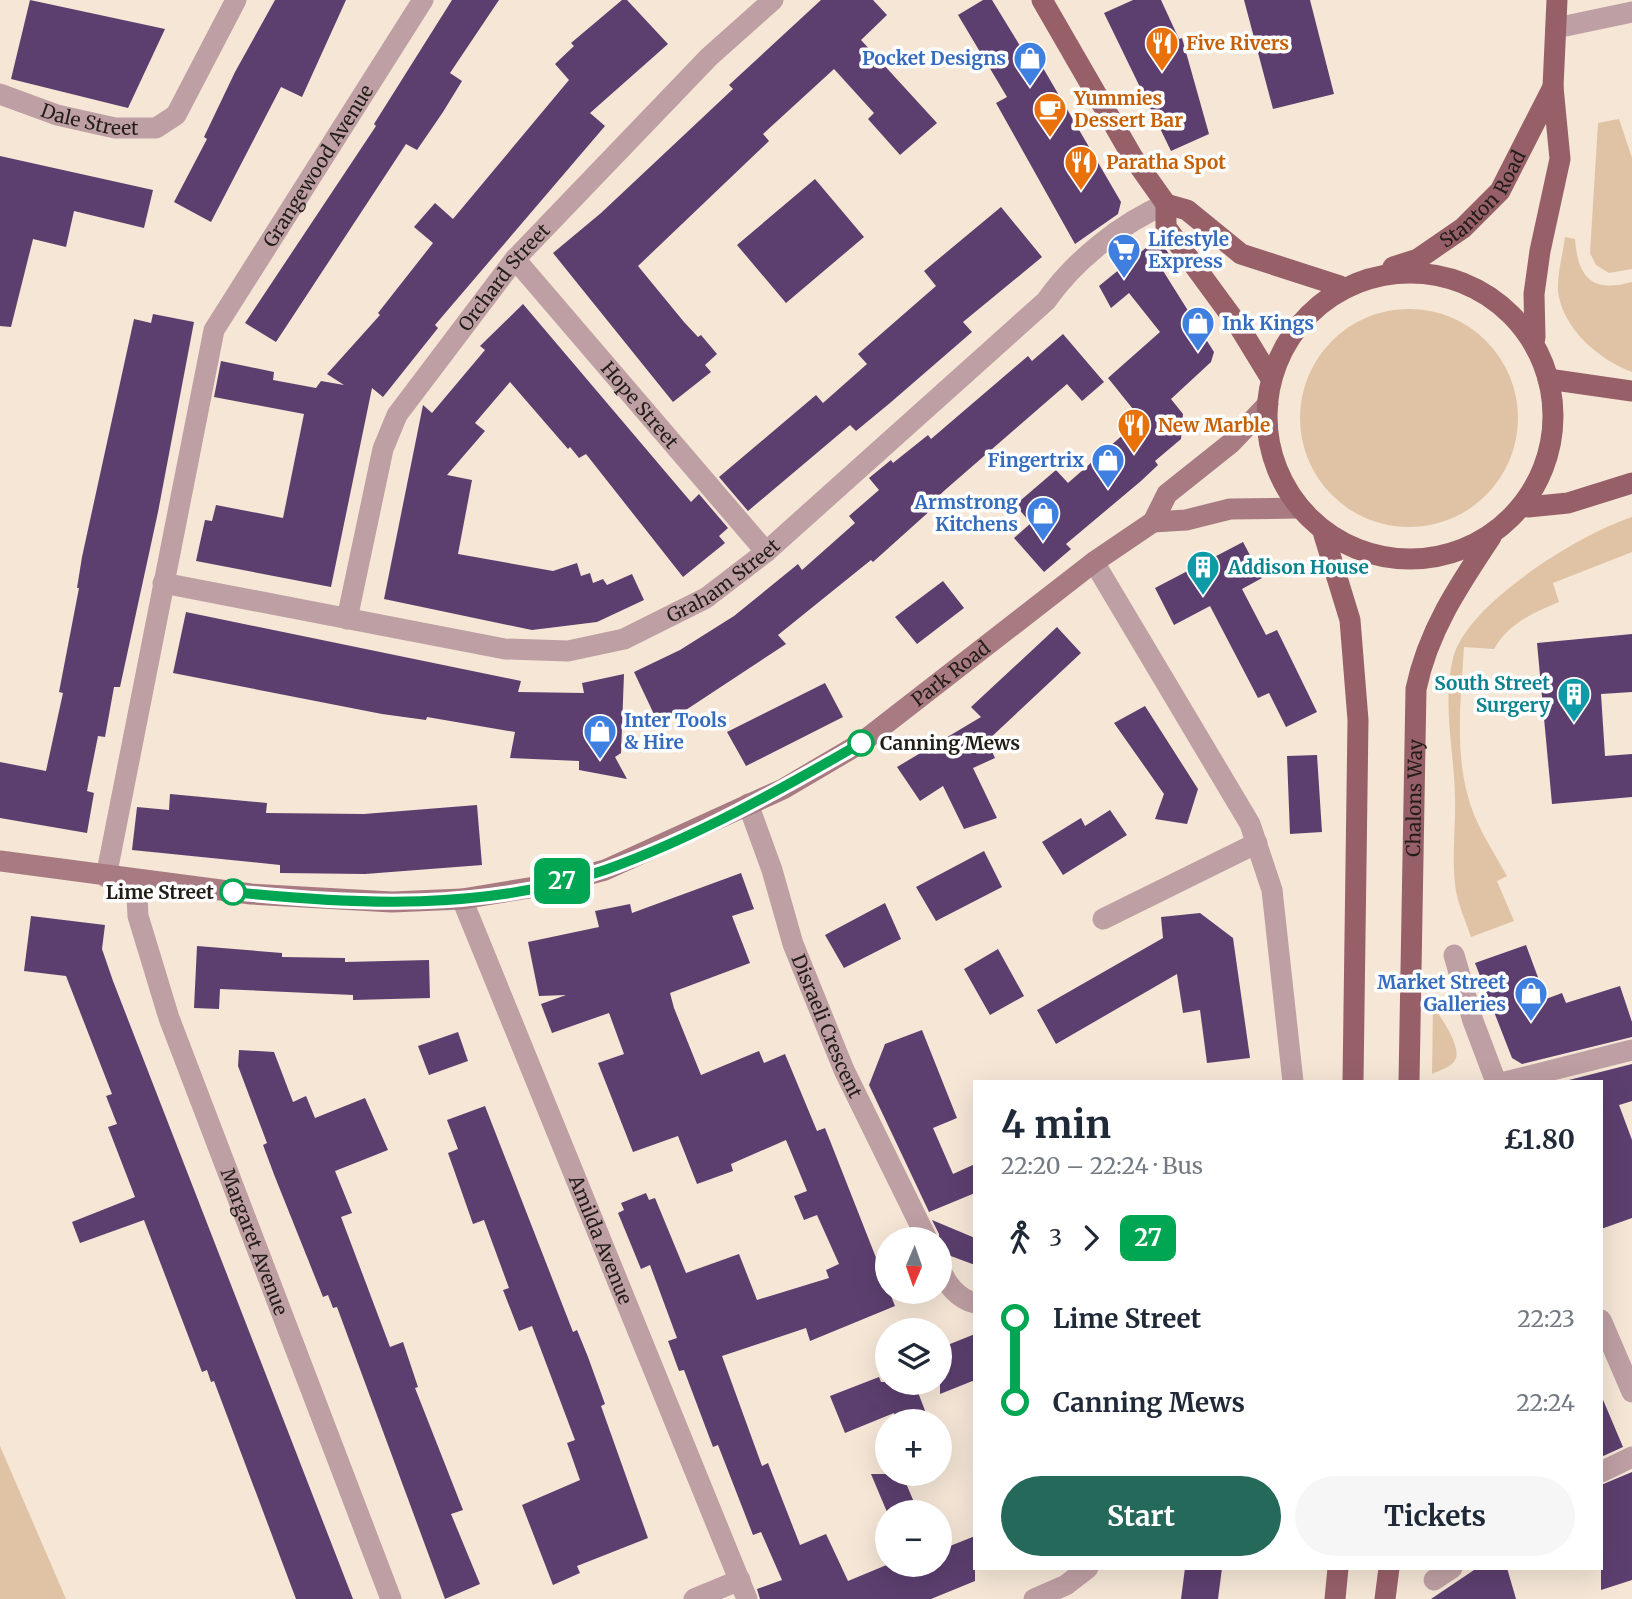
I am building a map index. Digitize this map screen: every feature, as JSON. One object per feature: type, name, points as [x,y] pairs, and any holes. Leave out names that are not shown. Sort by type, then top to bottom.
[{"type":"main road","points":[[1042,0],[1132,156],[1166,204],[1166,227],[1240,328],[1270,377]]},
{"type":"main road","name":"Stanton Road","points":[[1535,338],[1534,294],[1540,251],[1560,159],[1553,87],[1557,0]]},
{"type":"main road","name":"Stanton Road","points":[[1340,286],[1418,259],[1463,228],[1486,206],[1511,173],[1553,87]]},
{"type":"main road","points":[[1166,204],[1187,210],[1241,254],[1340,286]]},
{"type":"main road","points":[[1340,286],[1307,315],[1288,342],[1270,377],[1268,404],[1275,462],[1299,508],[1325,535],[1356,548],[1392,557],[1450,556],[1492,536],[1528,507],[1538,488],[1549,439],[1548,379],[1535,338],[1503,308],[1456,282],[1407,272],[1374,273]]},
{"type":"main road","points":[[1548,379],[1632,391]]},
{"type":"main road","points":[[1528,507],[1568,503],[1632,483]]},
{"type":"main road","points":[[1325,535],[1350,620],[1358,720],[1353,1080]]},
{"type":"main road","name":"Chalons Way","points":[[1409,1080],[1416,689],[1422,659],[1448,601],[1492,536]]},
{"type":"main road","points":[[1335,1599],[1338,1570]]},
{"type":"main road","points":[[1385,1599],[1389,1570]]},
{"type":"street","name":"Dale Street","points":[[0,94],[57,115],[115,128],[156,128],[176,116],[236,0]]},
{"type":"street","name":"Grangewood Avenue","points":[[163,583],[214,330],[423,0]]},
{"type":"street","name":"Orchard Street","points":[[347,619],[383,449],[391,424],[515,259],[709,57],[773,0]]},
{"type":"street","points":[[1556,28],[1632,12]]},
{"type":"street","name":"Graham Street","points":[[163,583],[505,649],[568,651],[624,639],[681,613],[766,552],[1046,301],[1063,278],[1140,215],[1166,204]]},
{"type":"street","name":"Hope Street","points":[[515,259],[766,552]]},
{"type":"street","points":[[1153,522],[1167,494],[1231,443],[1268,404]]},
{"type":"street","points":[[1153,522],[1186,520],[1230,509],[1299,508]]},
{"type":"street","name":"Park Road","points":[[0,861],[107,877],[317,899],[391,902],[462,899],[553,884],[605,870],[783,789],[861,743],[1094,562],[1153,522]]},
{"type":"street","points":[[1094,562],[1251,824],[1272,890],[1293,1080]]},
{"type":"street","points":[[107,877],[163,583]]},
{"type":"street","name":"Disraeli Crescent","points":[[748,804],[772,870],[793,944],[844,1070],[921,1227]]},
{"type":"street","points":[[1103,919],[1257,843]]},
{"type":"street","name":"Margaret Avenue","points":[[136,880],[138,916],[169,1018],[391,1599]]},
{"type":"street","name":"Amilda Avenue","points":[[462,899],[743,1589],[694,1599]]},
{"type":"street","points":[[1454,955],[1493,1080],[1632,1050]]},
{"type":"street","points":[[952,1288],[966,1301],[973,1303]]},
{"type":"street","points":[[1603,1330],[1607,1350],[1632,1392]]},
{"type":"street","points":[[1603,1471],[1632,1457]]},
{"type":"street","points":[[1034,1599],[1066,1585],[1085,1570]]},
{"type":"street","points":[[1434,1580],[1449,1570]]},
{"type":"shaded area","points":[[1619,119],[1632,158],[1632,269],[1609,273],[1596,265],[1590,253],[1598,123]]},
{"type":"shaded area","points":[[1565,237],[1575,239],[1584,273],[1597,284],[1618,285],[1632,282],[1632,372],[1595,351],[1574,330],[1567,318],[1558,291]]},
{"type":"shaded area","points":[[1420,309],[1451,317],[1470,327],[1486,341],[1500,357],[1510,376],[1518,418],[1510,460],[1500,479],[1486,495],[1470,509],[1441,523],[1398,527],[1377,523],[1348,509],[1318,479],[1304,450],[1300,407],[1304,386],[1318,357],[1348,327],[1377,313]]},
{"type":"shaded area","points":[[1632,517],[1632,552],[1553,583],[1559,602],[1514,626],[1494,649],[1464,647],[1460,720],[1463,775],[1474,815],[1507,876],[1497,881],[1514,921],[1471,937],[1459,903],[1455,879],[1455,796],[1449,710],[1453,658],[1463,637],[1480,615],[1528,573],[1584,538]]},
{"type":"shaded area","points":[[1433,1005],[1454,1043],[1456,1058],[1446,1068],[1432,1074]]},
{"type":"shaded area","points":[[0,1446],[66,1599],[0,1599]]},
{"type":"building","points":[[30,0],[165,29],[128,108],[11,79]]},
{"type":"building","points":[[275,0],[346,0],[302,97],[281,87],[211,222],[174,202],[207,139],[204,137],[235,72]]},
{"type":"building","points":[[452,0],[499,0],[450,73],[462,81],[443,112],[417,150],[406,144],[276,342],[245,323],[376,126],[374,124]]},
{"type":"building","points":[[622,0],[627,0],[668,44],[590,113],[605,126],[435,325],[438,328],[383,397],[372,388],[331,587],[196,561],[205,520],[212,521],[216,505],[283,518],[304,414],[214,397],[221,361],[274,372],[273,380],[316,388],[321,381],[344,385],[327,374],[380,315],[378,313],[433,243],[414,227],[435,203],[453,219],[569,80],[555,64],[574,46],[571,43]]},
{"type":"building","points":[[821,0],[873,0],[887,15],[861,40],[937,123],[900,155],[868,119],[874,113],[834,69],[763,134],[769,141],[638,266],[684,322],[698,337],[701,335],[717,354],[705,365],[711,372],[673,402],[553,253],[601,213],[733,89],[729,85]]},
{"type":"building","points":[[983,0],[992,0],[1025,54],[1029,52],[1036,62],[1039,61],[1121,202],[1118,214],[1075,244],[996,103],[1007,97],[958,15]]},
{"type":"building","points":[[1133,0],[1161,0],[1179,39],[1182,38],[1209,134],[1171,151],[1104,13]]},
{"type":"building","points":[[1244,0],[1310,0],[1334,94],[1273,109]]},
{"type":"building","points":[[0,156],[153,190],[144,228],[74,211],[66,247],[33,239],[11,327],[0,326]]},
{"type":"building","points":[[815,179],[864,237],[786,303],[737,245]]},
{"type":"building","points":[[1001,207],[1042,257],[963,322],[972,332],[890,403],[856,431],[850,425],[748,511],[719,477],[816,395],[823,403],[867,364],[858,354],[936,286],[924,271]]},
{"type":"building","points":[[1158,238],[1171,257],[1160,266],[1214,352],[1211,362],[1171,399],[1183,414],[1181,439],[1155,461],[1158,465],[1141,481],[1066,544],[1071,549],[1044,572],[1014,538],[1031,523],[1015,505],[1056,470],[1068,483],[1141,419],[1108,378],[1160,332],[1129,293],[1111,308],[1099,286]]},
{"type":"building","points":[[523,304],[691,502],[699,494],[728,528],[719,536],[725,543],[683,577],[586,454],[579,458],[570,447],[568,449],[510,382],[475,423],[485,431],[447,475],[472,480],[458,554],[553,571],[577,563],[581,576],[590,573],[593,583],[603,579],[607,585],[632,574],[644,600],[597,622],[532,630],[384,599],[423,405],[432,413],[485,350],[480,346]]},
{"type":"building","points":[[153,314],[194,322],[158,512],[120,687],[114,687],[105,737],[98,736],[87,791],[94,793],[87,833],[0,818],[0,762],[46,771],[63,693],[59,692],[79,588],[82,557],[134,319],[151,323]]},
{"type":"building","points":[[1063,334],[1104,382],[1082,401],[1067,384],[945,490],[929,505],[932,509],[873,562],[871,560],[778,635],[786,644],[660,727],[634,672],[680,650],[734,616],[798,564],[802,570],[855,523],[849,516],[879,490],[869,478],[928,435],[931,439],[1028,356],[1032,361]]},
{"type":"building","points":[[1243,542],[1262,578],[1242,589],[1266,635],[1277,630],[1317,712],[1286,727],[1269,693],[1258,698],[1210,606],[1174,625],[1155,588]]},
{"type":"building","points":[[943,581],[964,608],[917,644],[895,617]]},
{"type":"building","points":[[186,612],[521,681],[518,692],[584,693],[582,683],[624,674],[621,753],[615,757],[627,779],[579,770],[579,761],[510,758],[515,732],[427,717],[426,720],[382,714],[173,673]]},
{"type":"building","points":[[1057,627],[1081,653],[987,741],[995,758],[973,768],[997,818],[964,829],[943,786],[920,801],[897,767],[981,717],[971,707]]},
{"type":"building","name":"South Street Surgery","points":[[1632,634],[1632,692],[1601,694],[1605,756],[1632,754],[1632,797],[1552,804],[1537,643]]},
{"type":"building","points":[[825,683],[843,717],[746,766],[727,732]]},
{"type":"building","points":[[1145,706],[1198,789],[1187,824],[1155,819],[1164,794],[1114,723]]},
{"type":"building","points":[[1317,755],[1322,832],[1290,834],[1287,756]]},
{"type":"building","points":[[170,794],[267,803],[266,813],[364,814],[477,805],[482,865],[365,874],[280,873],[280,865],[132,850],[137,807],[169,810]]},
{"type":"building","points":[[1110,810],[1127,835],[1063,875],[1042,842],[1081,818],[1085,826]]},
{"type":"building","points":[[984,851],[1002,887],[936,921],[916,887]]},
{"type":"building","points":[[741,873],[754,909],[732,916],[750,963],[670,993],[674,1008],[701,1075],[759,1051],[764,1063],[785,1054],[817,1131],[825,1128],[875,1255],[875,1304],[895,1306],[810,1341],[806,1328],[722,1356],[762,1466],[768,1463],[800,1545],[826,1534],[848,1581],[875,1570],[875,1577],[952,1577],[952,1545],[973,1537],[975,1581],[931,1599],[760,1599],[757,1589],[782,1580],[761,1532],[753,1535],[718,1445],[713,1447],[684,1370],[679,1371],[668,1341],[677,1338],[650,1265],[641,1269],[618,1213],[624,1210],[621,1203],[646,1193],[649,1200],[655,1198],[686,1273],[739,1254],[757,1300],[829,1278],[826,1270],[839,1264],[817,1215],[804,1220],[794,1196],[807,1191],[786,1140],[731,1164],[733,1171],[697,1184],[678,1136],[633,1152],[598,1063],[624,1054],[609,1013],[552,1033],[541,1004],[566,995],[539,996],[528,942],[599,927],[595,911],[630,904],[632,913]]},
{"type":"building","points":[[885,903],[901,939],[844,968],[825,935]]},
{"type":"building","points":[[1200,913],[1233,938],[1250,1058],[1207,1063],[1200,1010],[1183,1013],[1177,974],[1056,1044],[1037,1010],[1163,938],[1161,917]]},
{"type":"building","points":[[31,916],[105,925],[102,949],[113,981],[353,1599],[296,1599],[214,1381],[211,1382],[207,1370],[202,1372],[144,1220],[80,1243],[72,1222],[135,1197],[108,1127],[117,1124],[106,1096],[112,1094],[66,976],[24,971]]},
{"type":"building","points":[[1526,945],[1546,999],[1562,993],[1566,1003],[1620,986],[1632,1022],[1632,1037],[1522,1064],[1512,1058],[1475,963]]},
{"type":"building","points":[[197,946],[282,953],[282,957],[345,958],[345,962],[429,960],[430,998],[353,1000],[353,995],[220,989],[219,1009],[194,1008]]},
{"type":"building","points":[[998,949],[1024,996],[990,1015],[964,969]]},
{"type":"building","points":[[922,1030],[957,1118],[933,1128],[953,1174],[973,1165],[973,1194],[929,1212],[869,1085],[885,1044]]},
{"type":"building","points":[[458,1032],[468,1061],[429,1075],[418,1046]]},
{"type":"building","points":[[239,1050],[274,1052],[293,1102],[306,1096],[315,1118],[365,1098],[388,1150],[335,1171],[352,1213],[341,1217],[390,1347],[403,1342],[418,1387],[415,1388],[463,1510],[451,1514],[480,1584],[445,1599],[337,1307],[333,1308],[328,1295],[323,1297],[275,1177],[263,1145],[267,1143],[238,1066]]},
{"type":"building","points":[[1632,1064],[1632,1101],[1619,1105],[1632,1140],[1632,1218],[1603,1228],[1603,1080],[1569,1080]]},
{"type":"building","points":[[485,1106],[573,1332],[577,1330],[588,1357],[605,1404],[601,1406],[648,1538],[577,1566],[580,1573],[553,1585],[522,1505],[580,1480],[567,1443],[575,1440],[532,1326],[519,1331],[503,1290],[509,1288],[484,1220],[473,1224],[448,1153],[458,1149],[447,1120]]},
{"type":"building","points":[[932,1220],[949,1227],[936,1227]]},
{"type":"building","points":[[952,1228],[973,1237],[973,1264],[952,1256]]},
{"type":"building","points":[[973,1335],[973,1381],[952,1389],[952,1343]]},
{"type":"building","points":[[875,1379],[875,1395],[919,1395],[924,1409],[875,1409],[875,1421],[845,1433],[830,1396]]},
{"type":"building","points":[[1603,1400],[1623,1447],[1603,1456]]},
{"type":"building","points":[[1632,1472],[1632,1580],[1601,1590],[1603,1570],[1603,1484]]},
{"type":"building","points":[[876,1486],[907,1486],[913,1500],[882,1500]]},
{"type":"building","points":[[1185,1570],[1222,1570],[1218,1599],[1181,1599]]},
{"type":"building","points":[[1474,1570],[1508,1570],[1516,1599],[1431,1599]]},
{"type":"bus line","name":"27","points":[[233,892],[391,902],[462,899],[553,884],[605,870],[678,839],[783,789],[861,743]]},
{"type":"place","name":"Five Rivers","points":[[1162,73]]},
{"type":"place","name":"Pocket Designs","points":[[1030,88]]},
{"type":"place","name":"Yummies Dessert Bar","points":[[1050,139]]},
{"type":"place","name":"Paratha Spot","points":[[1081,192]]},
{"type":"place","name":"Lifestyle Express","points":[[1124,280]]},
{"type":"place","name":"Ink Kings","points":[[1198,353]]},
{"type":"place","name":"New Marble","points":[[1134,455]]},
{"type":"place","name":"Fingertrix","points":[[1108,490]]},
{"type":"place","name":"Armstrong Kitchens","points":[[1043,543]]},
{"type":"place","name":"Addison House","points":[[1203,597]]},
{"type":"place","name":"South Street Surgery","points":[[1574,724]]},
{"type":"place","name":"Canning Mews","points":[[861,743]]},
{"type":"place","name":"Inter Tools & Hire","points":[[600,761]]},
{"type":"place","name":"Lime Street","points":[[233,892]]},
{"type":"place","name":"Market Street Galleries","points":[[1531,1023]]}]
